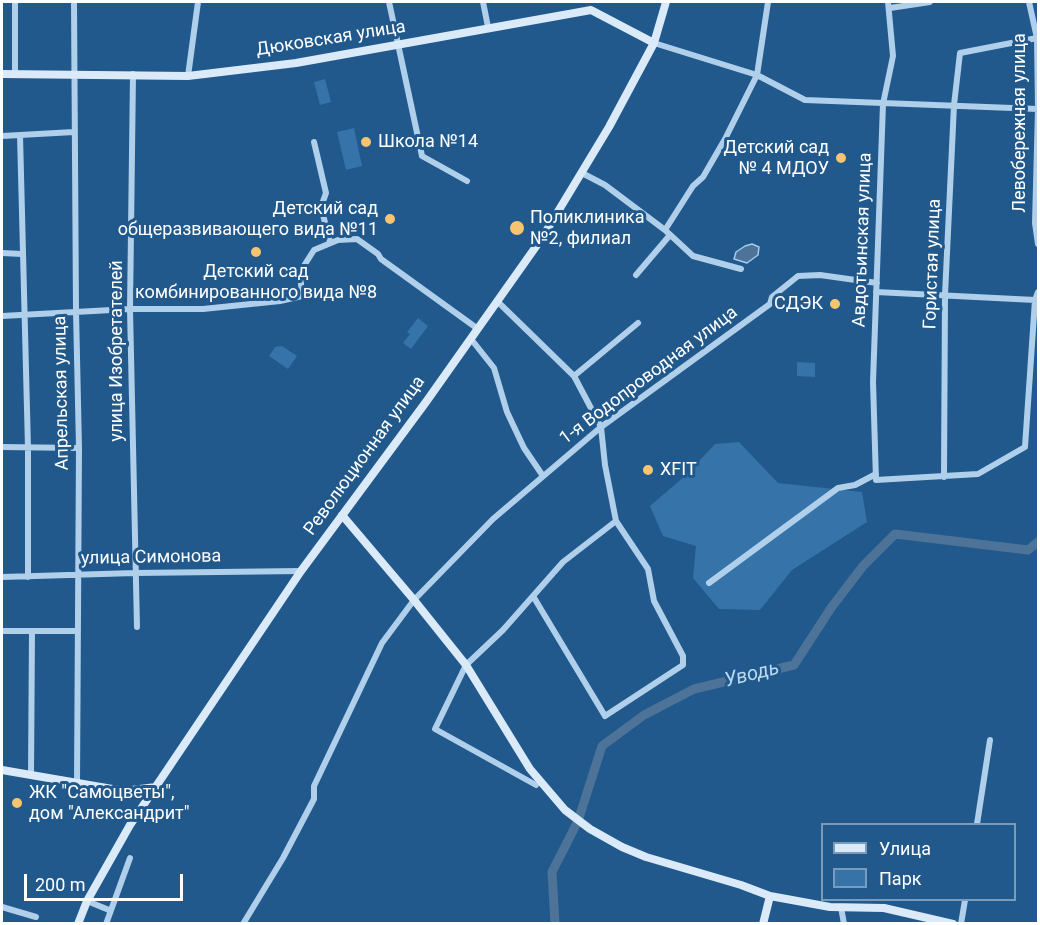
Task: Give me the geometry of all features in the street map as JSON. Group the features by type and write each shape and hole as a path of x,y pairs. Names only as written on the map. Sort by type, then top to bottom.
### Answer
{"main road":[{"name":"Революционная улица","path":"78,924 87,901 130,825 302,571 542,238 582,173 654,43 666,2"},
{"name":"Дюковская улица","path":"2,74 188,76 296,63 591,10 654,43"},
{"path":"342,515 466,665 515,748 551,796 565,810 604,837 646,857 770,896 830,907 884,908 953,924"},
{"path":"2,770 124,791 156,787"},
{"path":"764,924 770,896"}],"street":[{"path":"15,2 15,74"},
{"name":"Апрельская улица","path":"74,2 79,448 77,783"},
{"path":"188,76 198,2"},
{"path":"389,2 422,156 467,181"},
{"path":"483,2 488,27"},
{"path":"636,275 667,232 693,186 703,177 725,140 757,75 768,2"},
{"path":"889,5 930,2"},
{"name":"Левобережная улица","path":"1029,2 1037,38 1035,223 1038,244"},
{"name":"Авдотьинская улица","path":"876,477 873,382 883,104 892,56 889,5"},
{"name":"Гористая улица","path":"944,477 945,295 954,105 960,53 1037,38"},
{"path":"654,43 757,75 805,100 1038,109"},
{"name":"улица Изобретателей","path":"134,74 130,309 137,627"},
{"path":"4,137 75,132"},
{"path":"20,135 28,448 28,577"},
{"path":"314,142 326,193 321,207 330,242"},
{"path":"582,173 604,186 667,232 693,256 741,269"},
{"path":"2,315 130,309 215,309 280,301 302,296 300,272 315,250 330,242 357,239 478,329"},
{"path":"2,253 22,254"},
{"name":"1-я Водопроводная улица","path":"243,924 283,858 314,799 314,786 382,643 414,600 493,519 601,427 770,304 772,297 798,276 820,275 877,283"},
{"path":"876,292 1035,300"},
{"path":"709,583 838,488 855,485 876,477 944,477 978,474 1025,447 1035,300 1038,292"},
{"path":"497,302 574,376 601,427 605,465 616,521 648,569 654,601 683,656 683,665 605,716 533,596"},
{"path":"574,376 638,323"},
{"path":"471,339 494,368 507,412 524,448 543,476"},
{"path":"2,447 79,448"},
{"path":"536,785 435,729 466,665 503,630 563,562 616,521"},
{"name":"улица Симонова","path":"2,578 77,574 302,571"},
{"path":"2,631 78,631"},
{"path":"31,775 32,631"},
{"path":"977,823 990,740"},
{"path":"106,924 109,910 130,858"},
{"path":"87,901 109,910"},
{"path":"961,924 965,901"},
{"path":"2,907 36,917"},
{"path":"841,907 844,924"}],"green space":[{"path":"325,79 331,102 320,105 314,82"},
{"path":"354,128 362,166 346,170 337,132"},
{"path":"418,318 428,326 411,349 403,343 410,334 407,332"},
{"path":"282,346 297,356 288,369 269,356 275,347"},
{"path":"797,362 815,363 815,377 797,376"},
{"path":"739,442 778,483 862,492 867,522 792,570 760,610 719,609 693,578 696,546 663,536 650,506 686,475 715,444"}],"shaded area":[{"path":"752,244 759,247 758,255 747,263 734,259 736,252"}],"waterway":[{"name":"Уводь","path":"555,924 552,872 578,821 602,746 644,715 694,689 794,665 831,608 863,566 895,534 1028,550 1038,542"}],"place":[{"name":"Школа №14","path":"366,142"},
{"name":"Детский сад № 4 МДОУ","path":"841,158"},
{"name":"Детский сад общеразвивающего вида №11","path":"390,219"},
{"name":"Поликлиника №2, филиал","path":"517,228"},
{"name":"Детский сад комбинированного вида №8","path":"256,252"},
{"name":"СДЭК","path":"835,304"},
{"name":"XFIT","path":"648,470"},
{"name":"ЖК \"Самоцветы\", дом \"Александрит\"","path":"17,803"}]}
